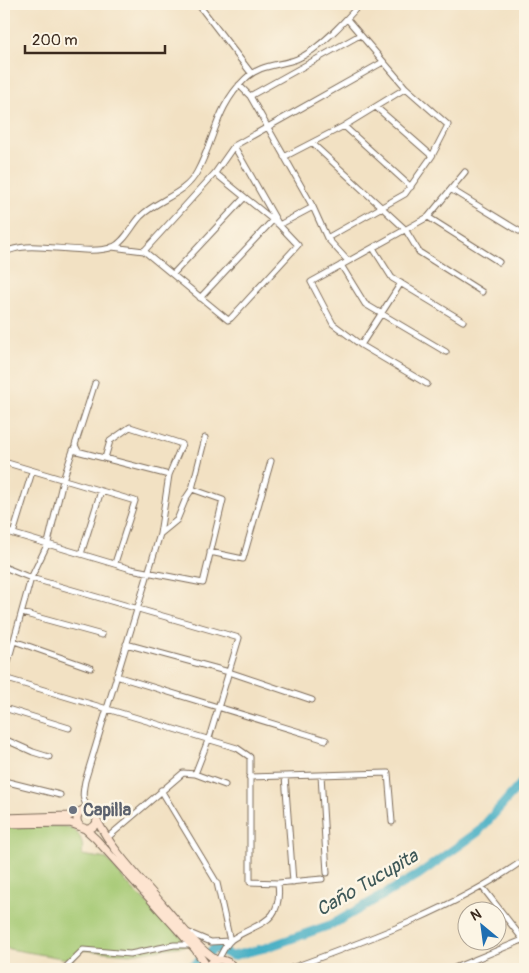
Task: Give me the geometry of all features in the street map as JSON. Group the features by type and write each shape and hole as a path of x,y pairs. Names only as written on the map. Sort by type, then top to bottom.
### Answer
{"street":[{"path":"198,4 251,73"},
{"path":"112,247 127,234 142,215 155,205 180,191 190,182 197,172 222,108 239,85 251,73 270,65 299,58 315,48 347,19 360,4"},
{"path":"327,238 406,194 432,156 448,125 406,88 347,19"},
{"path":"250,96 360,35"},
{"path":"144,251 215,173 234,146 383,62"},
{"path":"239,85 250,96 313,207 327,238 348,261"},
{"path":"284,157 344,126 406,88"},
{"path":"376,107 432,156"},
{"path":"344,126 412,187"},
{"path":"312,143 405,229 419,252 482,292"},
{"path":"4,252 26,247 112,247 144,251 228,320 298,245 279,225 234,146"},
{"path":"427,384 361,345 334,324 311,282 428,217 465,172"},
{"path":"215,173 279,225"},
{"path":"452,190 519,232"},
{"path":"173,274 244,198"},
{"path":"279,225 313,207"},
{"path":"428,217 499,262"},
{"path":"200,298 272,221"},
{"path":"373,248 387,273 463,321"},
{"path":"341,265 365,304 380,315 446,352"},
{"path":"361,345 401,283"},
{"path":"78,451 75,444 95,383"},
{"path":"105,458 110,441 130,427 182,444 169,475 160,534 106,708 83,791 84,803 95,812 97,820 107,838 186,932 210,956"},
{"path":"160,534 177,520 192,489 205,438"},
{"path":"169,475 73,450 63,480 48,543 31,578 4,677 237,748 250,757 250,882 278,883 322,879"},
{"path":"210,552 243,559 271,461"},
{"path":"4,462 32,472 135,501 115,563"},
{"path":"13,534 32,472"},
{"path":"4,531 147,572 203,583 223,500 192,489"},
{"path":"81,554 101,491"},
{"path":"4,568 31,578 239,638 209,738 195,774"},
{"path":"22,613 102,636"},
{"path":"14,641 91,668"},
{"path":"126,644 229,672 312,700"},
{"path":"116,676 326,740"},
{"path":"4,708 69,728"},
{"path":"4,739 49,757"},
{"path":"107,838 183,772 195,774 226,785"},
{"path":"249,777 388,773 392,822"},
{"path":"321,775 327,873"},
{"path":"285,776 293,882"},
{"path":"4,781 60,795"},
{"path":"160,790 216,883 230,941"},
{"path":"4,818 66,816 88,808"},
{"path":"78,812 76,819 82,828"},
{"path":"82,828 91,828 97,820"},
{"path":"4,824 70,823 82,828 96,838 190,945 210,956 229,962 235,969"},
{"path":"289,969 358,944 483,888 525,859"},
{"path":"186,932 211,942 230,941 252,930 272,916 278,902 278,883"},
{"path":"452,969 525,940 483,888"},
{"path":"205,969 210,956 225,947 230,941"},
{"path":"64,969 83,950 130,954 174,945 190,945"},
{"path":"205,969 210,956"}],"green space":[{"path":"49,826 71,828 81,840 83,847 82,855 107,859 132,889 190,945 130,954 83,950 73,960 4,948 4,827"}],"waterway":[{"name":"Caño Tucupita","path":"174,969 193,966 215,948 232,956 265,948 333,924 418,875 478,832 525,779"}],"place":[{"name":"Capilla","path":"73,810"}]}
